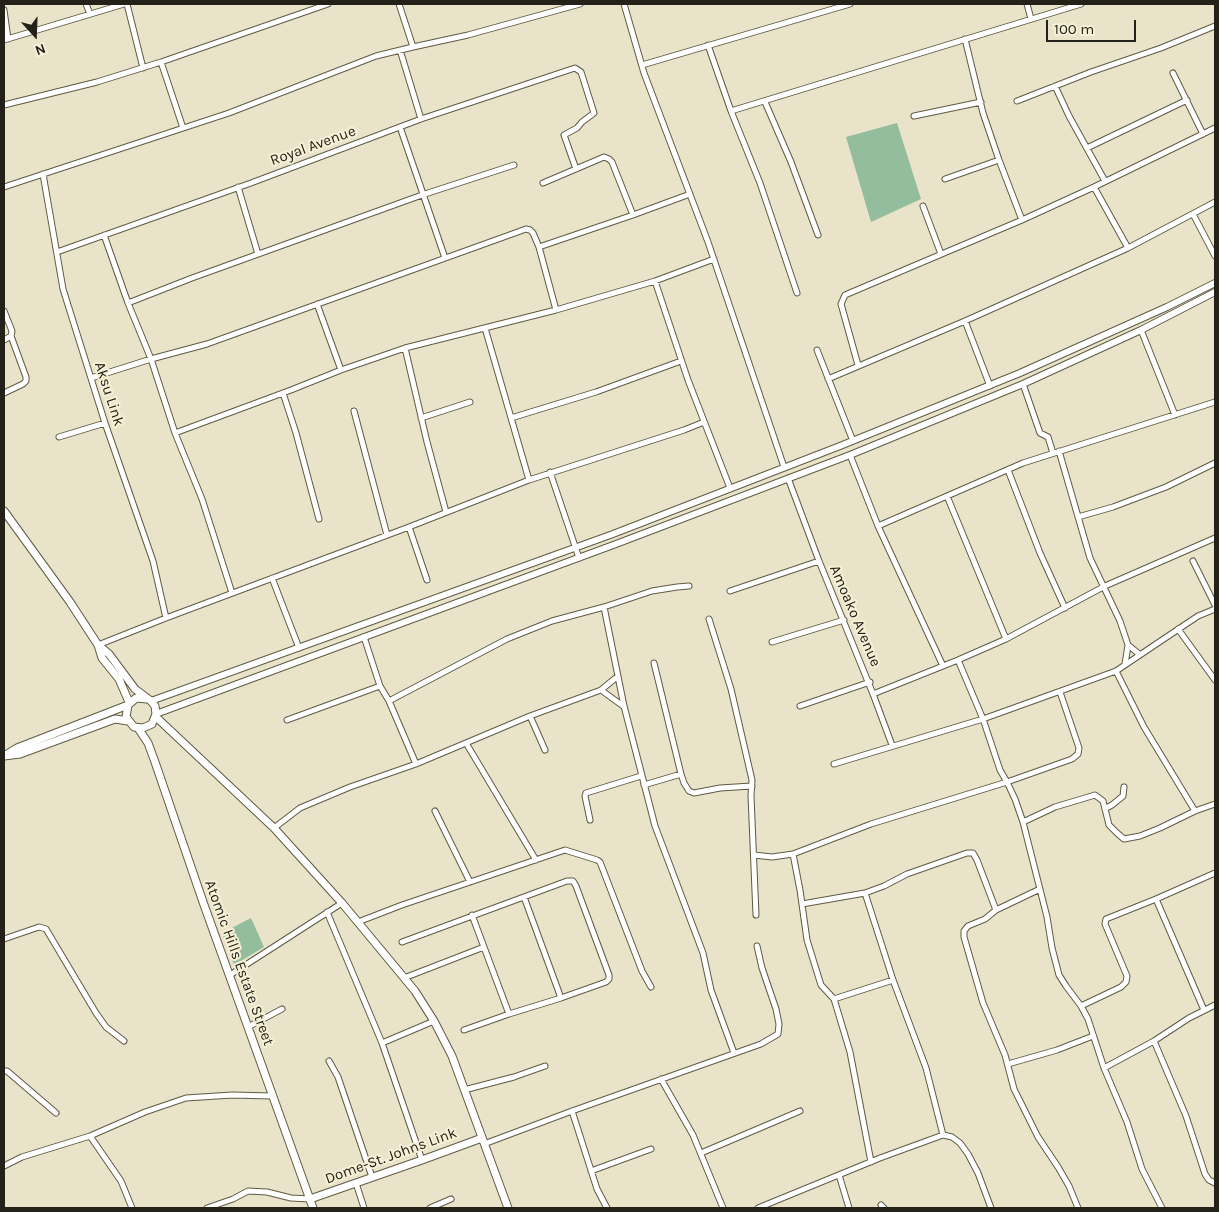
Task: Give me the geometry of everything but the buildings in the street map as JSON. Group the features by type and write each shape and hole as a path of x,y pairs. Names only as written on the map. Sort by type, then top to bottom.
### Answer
{"main road":[{"path":"4,511 70,602 98,646 102,658 119,679 128,704 126,713 128,721"},
{"path":"4,756 20,754 115,719 128,721 138,728 149,726 156,715 155,706 135,689 109,654 98,646"},
{"path":"4,756 17,748 128,704 136,698 149,700"},
{"path":"156,715 274,828 342,903 404,978 434,1021 452,1056 508,1208"},
{"name":"Atomic Hills Estate Street","path":"138,728 148,743 155,762 202,902 313,1208"},
{"name":"Dome-St. Johns Link","path":"310,1199 483,1141"}],"street":[{"path":"86,4 90,14"},
{"path":"4,10 6,40 125,4 143,68"},
{"path":"4,105 143,68 325,4"},
{"path":"400,4 413,47"},
{"path":"4,187 229,113 376,56 468,35 580,4"},
{"path":"624,4 642,65 714,259 784,467"},
{"path":"642,65 850,4"},
{"path":"1027,4 1031,19"},
{"path":"731,111 1081,4"},
{"path":"1017,101 1215,26"},
{"path":"966,39 981,102 999,160 1022,220"},
{"path":"708,45 731,111 760,183 797,293"},
{"path":"400,50 421,119"},
{"path":"161,62 182,128"},
{"name":"Royal Avenue","path":"57,252 238,188 421,119 575,68 581,72 594,113 577,128 564,135 576,169"},
{"path":"1173,73 1203,134"},
{"path":"1054,86 1105,181"},
{"path":"1087,148 1187,100"},
{"path":"765,102 791,162 818,235"},
{"path":"914,116 981,102"},
{"path":"400,127 445,258"},
{"path":"858,365 841,304 845,295 1022,220 1215,128"},
{"path":"543,183 604,157 612,162 633,215"},
{"path":"945,179 999,160"},
{"path":"128,303 422,195 514,165"},
{"name":"Aksu Link","path":"43,174 63,288 105,423 153,561 166,618"},
{"path":"1094,187 1128,248"},
{"path":"238,188 258,254"},
{"path":"539,247 690,194"},
{"path":"828,379 964,322 1128,248 1215,202"},
{"path":"923,206 941,254"},
{"path":"1192,214 1215,256"},
{"path":"91,378 151,358 207,344 526,229 533,233 539,247 556,310"},
{"path":"104,235 128,303 151,358 175,433 202,498 232,594"},
{"path":"175,433 340,370 405,348 556,310 654,281 714,259"},
{"path":"654,281 681,361 730,488"},
{"path":"149,700 576,548 854,441 990,386 1168,307 1213,284 1215,292 1141,330 1023,384 850,454 579,558 156,715"},
{"path":"316,304 340,370"},
{"path":"4,311 26,377 26,381 23,384 4,393"},
{"path":"964,322 990,386"},
{"path":"485,328 529,480"},
{"path":"1141,330 1175,416"},
{"path":"4,340 11,336"},
{"path":"405,348 446,512"},
{"path":"817,350 854,441"},
{"path":"511,418 596,392 681,361"},
{"path":"1023,384 1040,433 1048,437 1053,453"},
{"path":"283,393 296,433 319,519"},
{"path":"421,418 470,402"},
{"path":"878,526 1008,470 1053,453 1215,402"},
{"path":"354,411 387,535"},
{"path":"98,646 166,618 550,472 704,422"},
{"path":"59,438 105,423"},
{"path":"1059,451 1090,558 1105,586 1128,645 1125,664"},
{"path":"850,454 878,526 943,666"},
{"path":"1078,517 1113,507 1157,490 1215,463"},
{"path":"1008,470 1040,553 1065,608"},
{"path":"550,472 579,558"},
{"name":"Amoako Avenue","path":"788,478 819,561 870,682 892,745"},
{"path":"947,496 1006,639"},
{"path":"409,526 427,580"},
{"path":"874,694 1006,639 1105,586 1215,538"},
{"path":"730,591 819,561"},
{"path":"1192,561 1215,605"},
{"path":"272,578 299,648"},
{"path":"389,701 507,639 552,621 604,607 652,591 690,586"},
{"path":"604,607 624,706 654,826 703,953 711,990 734,1053"},
{"path":"834,764 982,719 1116,671 1198,616 1215,609"},
{"path":"709,619 731,688 752,780 756,915"},
{"path":"772,642 844,620"},
{"path":"1178,629 1215,680"},
{"path":"364,637 380,686 389,701 416,764"},
{"path":"1128,645 1139,654"},
{"path":"958,660 1000,770 1015,799 1023,822 1059,974 1082,1006 1104,1068 1127,1122 1142,1169 1162,1208"},
{"path":"654,663 681,774 689,790 694,792 752,786"},
{"path":"1116,671 1144,727 1195,811"},
{"path":"274,828 300,808 350,787 416,764 530,716 600,690 618,676"},
{"path":"800,706 870,682"},
{"path":"287,720 380,686"},
{"path":"600,690 624,706"},
{"path":"754,855 772,857 793,854 871,824 1007,782 1072,759 1078,754 1079,748 1060,692"},
{"path":"530,716 545,750"},
{"path":"466,743 536,860"},
{"path":"644,785 681,774"},
{"path":"590,820 584,796 586,793 641,776"},
{"path":"1106,808 1123,796 1124,787"},
{"path":"1023,822 1055,807 1095,795 1103,801 1109,825 1124,839 1140,836 1215,804"},
{"path":"435,811 470,882"},
{"path":"358,922 565,850 600,862 642,971 651,986"},
{"path":"802,904 866,893 907,874 967,853 973,853 996,910"},
{"path":"793,854 807,940 824,990 834,999 850,1052 871,1162"},
{"path":"1082,1006 1121,987 1126,982 1127,976 1105,924 1106,919 1215,873"},
{"path":"402,942 567,881 572,882 580,895 610,975 606,982 464,1030"},
{"path":"1040,889 996,910 985,919 968,926 964,931 964,938 983,1003 1008,1064 1014,1089 1038,1137 1069,1186 1078,1208"},
{"path":"866,893 893,980 926,1068 943,1135"},
{"path":"524,897 561,998"},
{"path":"1156,899 1204,1010"},
{"path":"230,975 342,903"},
{"path":"327,912 382,1043 422,1160"},
{"path":"472,915 509,1014"},
{"path":"4,939 39,927 46,929 96,1013 106,1027 124,1042"},
{"path":"483,1141 771,1039 780,1030 776,1009 762,968 757,946"},
{"path":"404,978 484,947"},
{"path":"834,999 893,980"},
{"path":"1104,1068 1154,1041 1189,1018 1215,1005"},
{"path":"248,1028 282,1009"},
{"path":"382,1043 434,1021"},
{"path":"1008,1064 1056,1050 1094,1036"},
{"path":"1154,1041 1186,1116 1205,1174 1209,1180 1215,1182"},
{"path":"329,1061 338,1077 372,1177"},
{"path":"464,1090 514,1077 545,1066"},
{"path":"4,1071 7,1071 56,1114"},
{"path":"661,1079 694,1135 723,1208"},
{"path":"4,1166 22,1158 90,1136 145,1112 186,1098 232,1095 272,1096"},
{"path":"572,1111 597,1189 607,1208"},
{"path":"701,1153 800,1111"},
{"path":"758,1208 766,1207 839,1175 943,1135 952,1137 960,1142 968,1154 978,1173 991,1208"},
{"path":"90,1136 121,1181 132,1208"},
{"path":"591,1171 651,1149"},
{"path":"839,1175 849,1208"},
{"path":"356,1183 364,1208"},
{"path":"207,1208 233,1199 248,1191 310,1199"},
{"path":"430,1208 451,1199"}],"green space":[{"path":"897,123 921,199 871,222 846,137"},
{"path":"251,918 264,947 234,965 222,933"}]}
